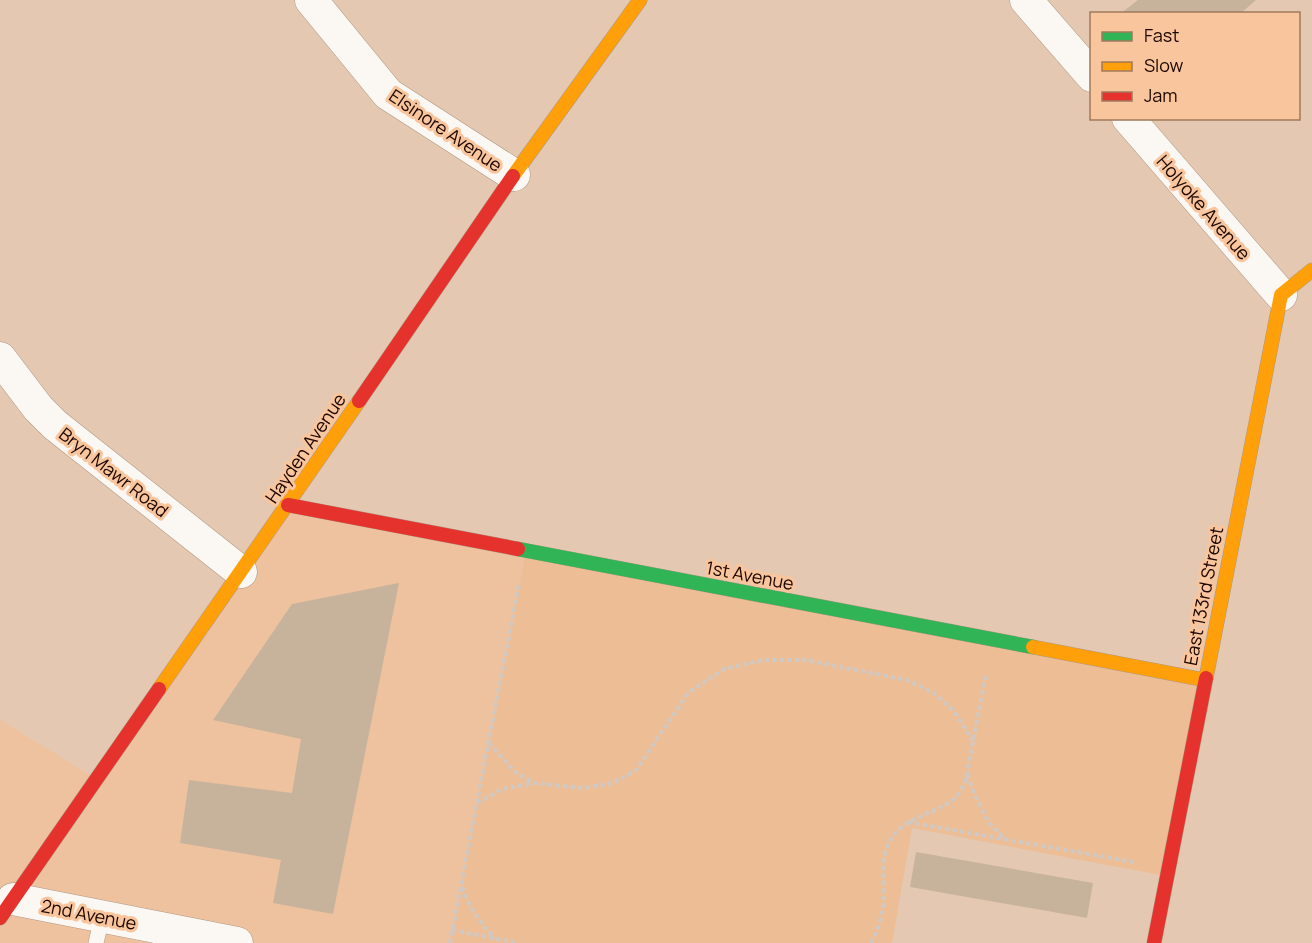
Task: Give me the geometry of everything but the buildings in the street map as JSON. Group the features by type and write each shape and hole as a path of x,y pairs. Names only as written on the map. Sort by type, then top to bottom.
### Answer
{"street":[{"name":"Elsinore Avenue","path":"311,0 388,94 513,175"},
{"name":"Hayden Avenue","path":"4,903 242,572 513,175 640,0"},
{"path":"1026,0 1090,74"},
{"name":"Holyoke Avenue","path":"1130,120 1281,295"},
{"path":"1281,295 1312,270"},
{"name":"East 133rd Street","path":"1154,943 1281,295"},
{"name":"Bryn Mawr Road","path":"0,358 38,408 55,425 242,572"},
{"name":"1st Avenue","path":"288,505 1205,680"},
{"name":"2nd Avenue","path":"4,903 99,930 220,941"}],"path":[{"path":"450,943 520,580"},
{"path":"477,802 503,789 534,783 584,788 614,783 636,770 689,692 724,669 763,660 805,660 907,680 934,693 954,711 974,741"},
{"path":"871,943 877,933 884,901 882,873 885,853 892,837 907,822 936,810 956,797 965,783 987,667"},
{"path":"489,743 515,772 534,783"},
{"path":"967,774 989,823 1007,840"},
{"path":"907,822 1136,863"},
{"path":"461,885 470,907 481,924 496,939"},
{"path":"452,930 518,943"}],"shaded area":[{"path":"288,505 526,551 450,943 0,943 0,720 97,779"},
{"path":"526,551 1205,680 1166,876 912,828 892,943 450,943"}],"traffic: fast":[{"path":"518,549 1033,647"}],"traffic: slow":[{"path":"513,176 640,0"},
{"path":"1206,678 1281,295 1312,270"},
{"path":"159,689 359,401"},
{"path":"1033,647 1205,680"}],"traffic: jam":[{"path":"359,401 513,176"},
{"path":"288,505 518,549"},
{"path":"1154,943 1206,678"},
{"path":"0,918 159,689"}]}
